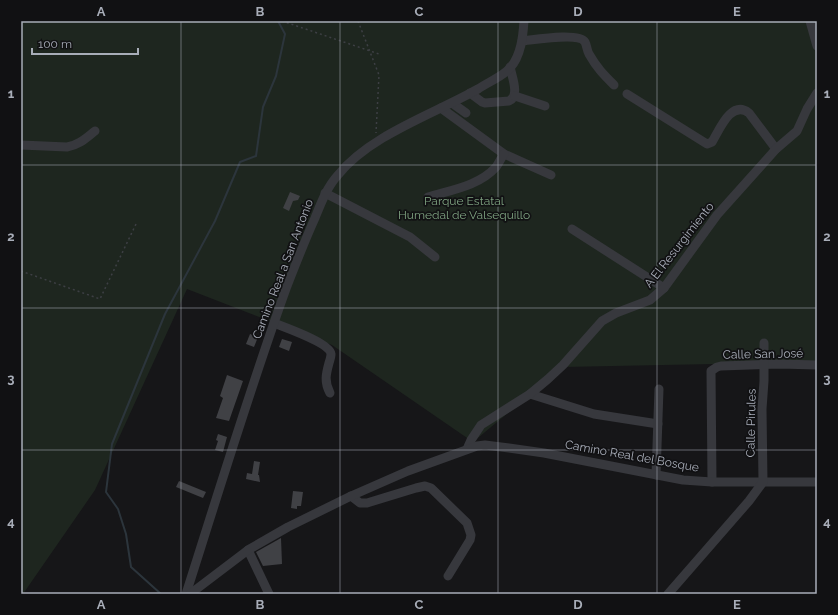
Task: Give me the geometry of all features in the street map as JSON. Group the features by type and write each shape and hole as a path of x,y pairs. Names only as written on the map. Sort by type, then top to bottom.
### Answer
{"street":[{"name":"Camino Real a San Antonio","path":"186,594 274,323 301,250 325,193 338,174 350,162 375,143 452,103 503,74 510,67 518,54 522,41 524,21"},
{"path":"810,21 817,46"},
{"path":"522,41 565,37 582,40 585,42 588,52 598,69 614,85"},
{"path":"510,67 515,96"},
{"path":"470,93 485,103 509,101 515,96"},
{"name":"A El Resurgimiento","path":"467,449 471,440 482,425 530,394 563,366 602,321 616,313 650,300 664,288 717,215 776,149 797,130 817,93"},
{"path":"627,94 707,144 712,142 730,113 736,110 744,109 749,113 776,149"},
{"path":"515,96 544,106"},
{"path":"452,103 466,114"},
{"path":"441,108 504,154 551,176"},
{"path":"21,145 73,146 95,131"},
{"path":"428,198 473,183 480,179 496,167 504,154"},
{"path":"325,193 410,237 435,257"},
{"path":"572,229 664,288"},
{"path":"274,323 321,344 330,350 331,354 325,379 326,387 330,393"},
{"name":"Calle Pirules","path":"763,482 762,409 764,343"},
{"name":"Calle San José","path":"712,482 711,371 721,366 780,364 817,365"},
{"path":"656,475 659,389"},
{"path":"530,394 594,414 658,424"},
{"name":"Camino Real del Bosque","path":"467,449 485,445 544,453 683,480 712,482 817,482"},
{"path":"190,594 248,550 288,527 351,496 408,471 467,449"},
{"path":"668,594 749,501 763,482"},
{"path":"351,496 360,503 367,503 416,488 425,486 431,488 467,523 471,535 470,540 448,576"},
{"path":"248,550 269,594"}],"path":[{"path":"282,21 379,54"},
{"path":"358,21 379,75 375,143"},
{"path":"21,270 100,299 136,224"}],"green space":[{"name":"Parque Estatal Humedal de Valsequillo","path":"21,21 817,21 817,362 563,367 473,442 332,345 187,289 95,490 23,594 21,594"}],"building":[{"path":"290,192 300,196 298,200 293,201 289,211 283,208"},
{"path":"250,334 258,337 254,347 246,344"},
{"path":"282,339 292,342 289,351 279,347"},
{"path":"227,375 243,381 229,421 216,418 223,398 220,396"},
{"path":"218,434 227,437 223,452 215,450 218,441 216,440"},
{"path":"254,461 260,462 258,475 260,482 246,479 247,473 252,474"},
{"path":"179,481 206,492 203,498 176,487"},
{"path":"293,491 303,492 301,506 297,506 297,509 291,508"},
{"path":"281,538 282,564 263,566 256,552"}],"waterway":[{"path":"161,594 131,567 126,534 118,509 106,492 112,444 165,314 215,221 240,162 256,156 263,107 276,76 285,34 278,21"}]}
